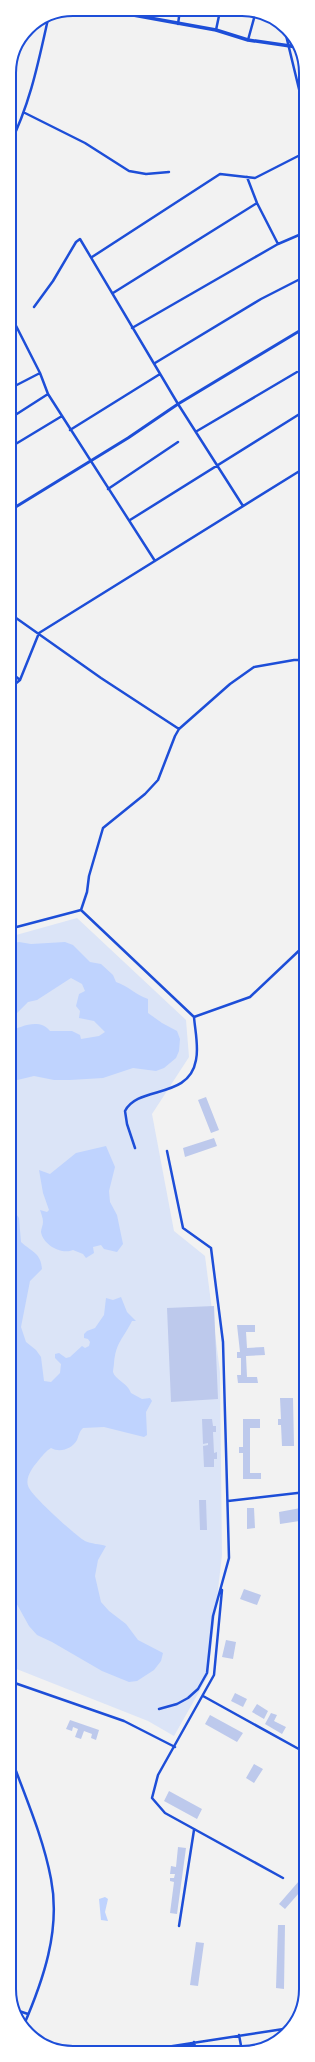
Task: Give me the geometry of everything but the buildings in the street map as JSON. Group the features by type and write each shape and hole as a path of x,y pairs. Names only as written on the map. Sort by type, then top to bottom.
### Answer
{"main road":[{"path":"140,16 216,30 248,40 292,46"}],"street":[{"path":"178,24 179,16"},
{"path":"216,30 219,16"},
{"path":"248,40 254,17"},
{"path":"16,132 25,113 35,80 47,22"},
{"path":"287,38 299,86"},
{"path":"25,113 85,143 129,171 146,174 169,172"},
{"path":"92,257 220,174 255,178 299,156"},
{"path":"247,177 257,203 278,244"},
{"path":"113,293 257,203"},
{"path":"132,328 278,244 299,235"},
{"path":"34,307 53,281 76,242 80,239 178,404 197,431 217,467 243,506"},
{"path":"154,363 261,299 299,280"},
{"path":"16,326 40,373 48,394 155,561"},
{"path":"16,507 128,438 178,404 299,331"},
{"path":"197,431 297,372"},
{"path":"16,385 40,373"},
{"path":"70,430 160,374"},
{"path":"16,415 48,394"},
{"path":"130,520 299,414"},
{"path":"16,444 62,416"},
{"path":"108,489 178,442"},
{"path":"16,683 20,680 39,634 299,471"},
{"path":"16,618 101,678 179,729"},
{"path":"81,910 103,828 145,794 158,780 179,729 230,684 254,667 299,660"},
{"path":"16,677 20,680"},
{"path":"16,927 81,910"},
{"path":"81,910 194,1017 196,1060 187,1078 172,1088 132,1102 125,1111 135,1148"},
{"path":"194,1017 250,996 299,950"},
{"path":"159,1709 178,1704 188,1698 198,1689 207,1674 213,1616 229,1558 223,1342 211,1248 183,1228 167,1151"},
{"path":"228,1502 299,1493"},
{"path":"223,1584 214,1675 158,1775 152,1798 165,1813 283,1878"},
{"path":"16,1683 124,1721 175,1747"},
{"path":"203,1696 299,1749"},
{"path":"16,1773 52,1880 54,1914 50,1948 26,2020"},
{"path":"179,1926 194,1830"},
{"path":"20,2011 28,2014"},
{"path":"170,2046 282,2029"},
{"path":"239,2035 241,2046"},
{"path":"194,2042 195,2046"}],"shaded area":[{"path":"77,918 186,1020 189,1057 152,1114 174,1231 205,1256 220,1372 222,1555 208,1676 174,1736 148,1721 16,1669 16,935"}],"water":[{"path":"65,942 73,945 90,962 101,964 113,975 116,982 148,999 148,1013 177,1031 180,1039 179,1051 176,1058 164,1068 156,1071 133,1068 103,1078 54,1080 34,1076 16,1080 16,1028 30,1024 36,1024 46,1027 50,1031 72,1031 80,1035 81,1039 99,1036 105,1032 94,1021 79,1018 80,1011 76,1006 79,994 85,991 82,984 71,978 37,1000 28,1002 16,1014 16,943 31,944"},
{"path":"106,1146 115,1167 109,1191 110,1202 117,1215 123,1244 117,1252 104,1249 101,1245 93,1247 94,1253 86,1258 83,1254 73,1250 64,1251 54,1248 45,1241 41,1232 43,1222 40,1210 47,1212 49,1210 43,1193 39,1170 50,1174 76,1153"},
{"path":"16,1214 19,1218 21,1242 38,1256 42,1269 30,1281 21,1327 26,1342 36,1350 41,1357 44,1381 51,1382 60,1373 61,1364 55,1358 55,1354 59,1353 66,1358 70,1357 82,1346 85,1348 89,1346 90,1342 88,1339 84,1338 84,1334 95,1328 104,1315 106,1298 113,1300 121,1297 127,1312 136,1321 132,1321 118,1345 113,1372 116,1377 127,1386 131,1393 142,1399 150,1398 152,1401 146,1412 147,1435 144,1437 104,1427 83,1428 75,1443 69,1448 58,1450 51,1448 46,1452 31,1470 27,1481 32,1493 73,1532 85,1541 106,1546 98,1560 95,1576 101,1602 109,1611 126,1624 138,1640 163,1653 161,1661 154,1670 137,1681 129,1682 102,1671 37,1635 29,1626 16,1603"},
{"path":"105,1897 108,1899 105,1912 108,1921 101,1920 99,1899"}]}
